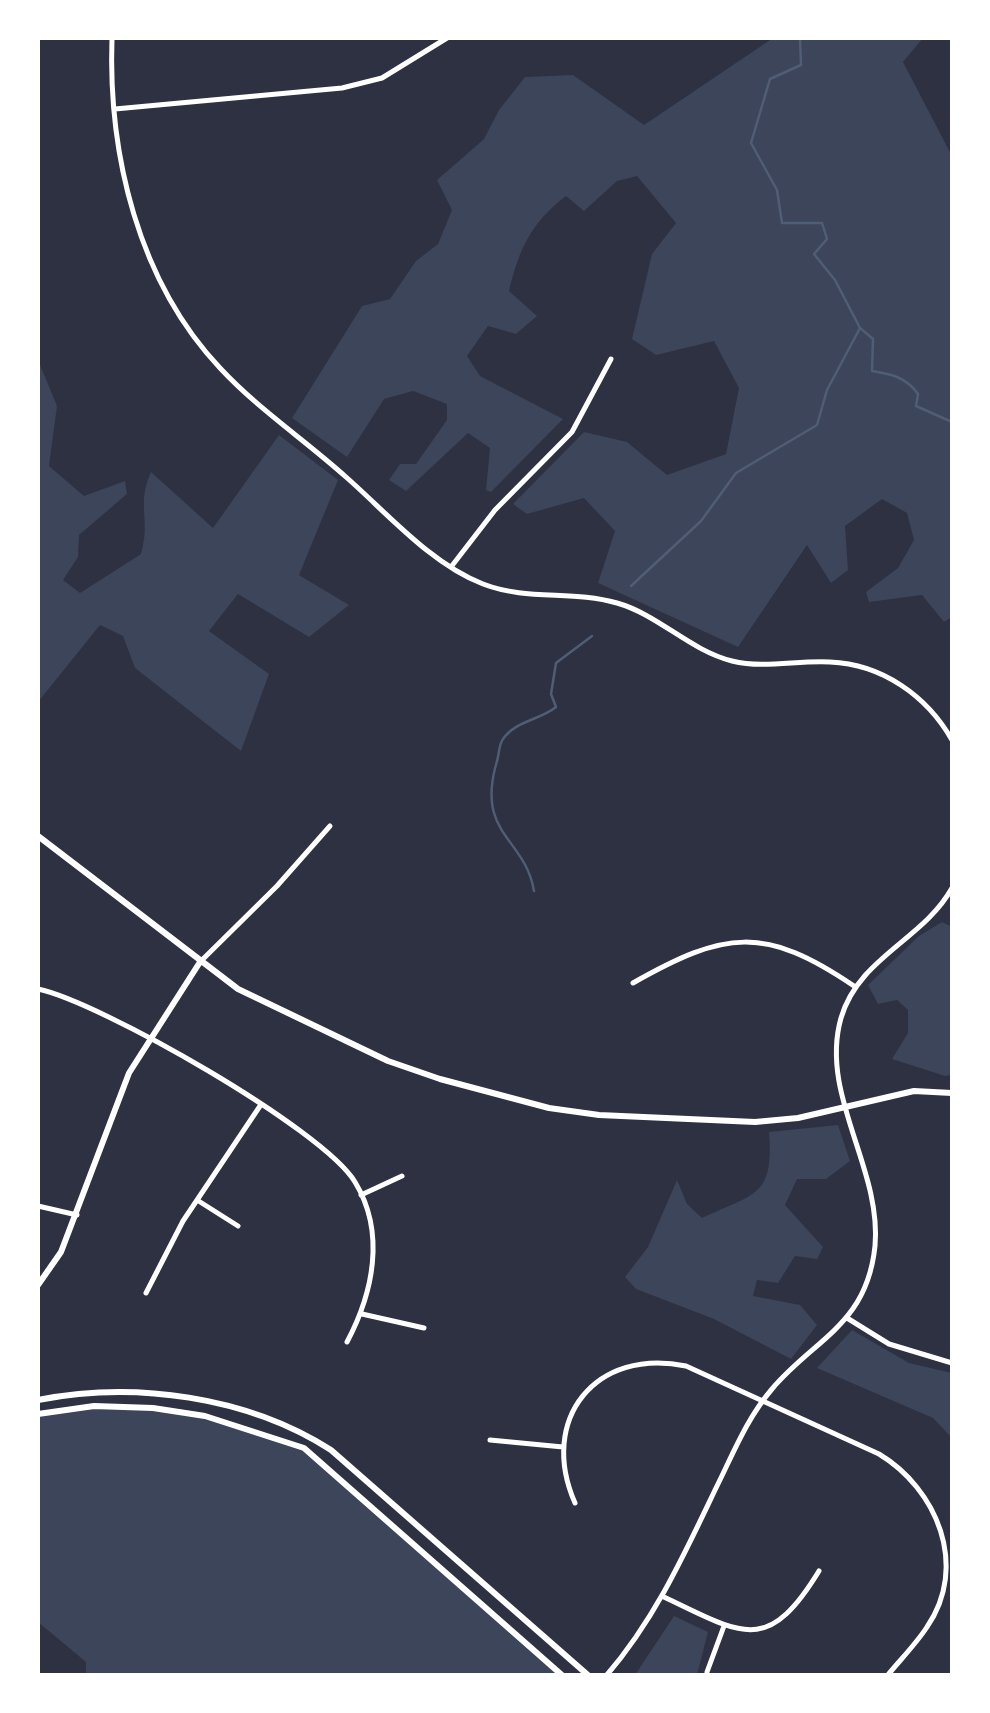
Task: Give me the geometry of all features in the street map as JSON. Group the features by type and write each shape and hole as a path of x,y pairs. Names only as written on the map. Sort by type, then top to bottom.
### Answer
{"street":[{"path":"112,38 114,108 122,171 137,227 162,285 193,336 248,396 451,567 510,594 619,604 650,616 698,648 732,661 772,666 830,662 864,668 917,695 952,740"},
{"path":"114,108 342,88 382,78 447,38"},
{"path":"451,567 495,510 572,432 611,360"},
{"path":"38,1285 61,1252 112,1107 150,1038 200,962 277,886 330,826"},
{"path":"38,836 200,962 266,1006 388,1061 548,1108 599,1116 755,1122 798,1118 914,1091 952,1093"},
{"path":"606,1676 640,1636 664,1597 750,1417 847,1318 868,1275 876,1228 871,1190 837,1074 836,1045 854,986 877,960 928,922 952,888"},
{"path":"633,983 694,951 746,942 799,952 854,986"},
{"path":"38,988 92,1006 150,1038 334,1155 368,1213 374,1262 362,1314 346,1342"},
{"path":"146,1292 197,1200 260,1106"},
{"path":"361,1196 402,1176"},
{"path":"197,1200 238,1226"},
{"path":"38,1206 77,1215"},
{"path":"362,1314 424,1328"},
{"path":"847,1318 889,1344 952,1363"},
{"path":"575,1503 565,1480 564,1447 572,1416 589,1388 632,1363 660,1361 686,1366 897,1465 926,1496 944,1535 944,1583 928,1626 887,1676"},
{"path":"38,1400 103,1390 169,1395 300,1430 331,1450 589,1676"},
{"path":"38,1414 94,1406 154,1408 205,1416 304,1448 563,1676"},
{"path":"490,1440 564,1447"},
{"path":"944,1535 952,1533"},
{"path":"664,1597 724,1626 751,1631 776,1624 798,1605 819,1572"},
{"path":"707,1672 724,1626"}],"shaded area":[{"path":"773,38 923,38 903,62 952,156 952,617 944,622 922,595 869,602 866,592 898,568 914,540 907,513 882,499 845,526 848,570 831,583 807,545 738,647 598,583 615,531 584,498 527,514 513,504 584,432 627,442 667,475 726,454 739,388 714,341 656,355 632,339 652,254 676,223 637,176 617,181 584,211 566,196 544,216 522,250 509,291 537,316 516,334 488,326 467,356 480,376 563,419 491,492 486,490 490,448 468,433 406,491 389,480 400,464 416,464 447,420 447,404 413,391 384,399 347,457 292,418 362,306 390,299 416,261 438,244 452,210 437,180 484,139 499,110 525,77 573,75 644,125"},
{"path":"38,360 57,406 49,466 84,496 125,481 127,494 79,535 78,557 63,580 80,593 141,554 145,494 151,472 213,528 279,435 338,480 299,575 349,605 309,637 238,594 209,631 269,674 241,751 135,668 123,636 100,625 38,702"},
{"path":"942,922 952,927 952,1075 945,1076 892,1059 908,1033 908,1010 897,1000 878,1004 868,985 919,936"},
{"path":"838,1125 850,1161 826,1179 797,1179 785,1205 823,1247 817,1259 795,1256 778,1283 757,1280 753,1296 800,1305 817,1325 791,1359 714,1319 636,1289 625,1277 648,1247 677,1180 687,1204 702,1218 757,1190 768,1169 769,1132"},
{"path":"852,1330 909,1363 952,1373 951,1437 933,1418 817,1368"},
{"path":"94,1406 153,1408 205,1416 304,1448 563,1675 86,1675 86,1662 38,1622 38,1414"},
{"path":"674,1616 708,1632 697,1675 635,1675"}],"waterway":[{"path":"800,38 801,65 770,79 751,143 777,190 782,223 822,223 827,239 814,254 835,280 860,328 873,339 872,371 903,380 918,394 916,406 952,422"},
{"path":"631,586 701,521 736,473 817,425 827,390 860,328"},
{"path":"534,891 529,873 504,834 492,805 500,747 514,728 556,707 551,694 556,663 592,636"}]}
